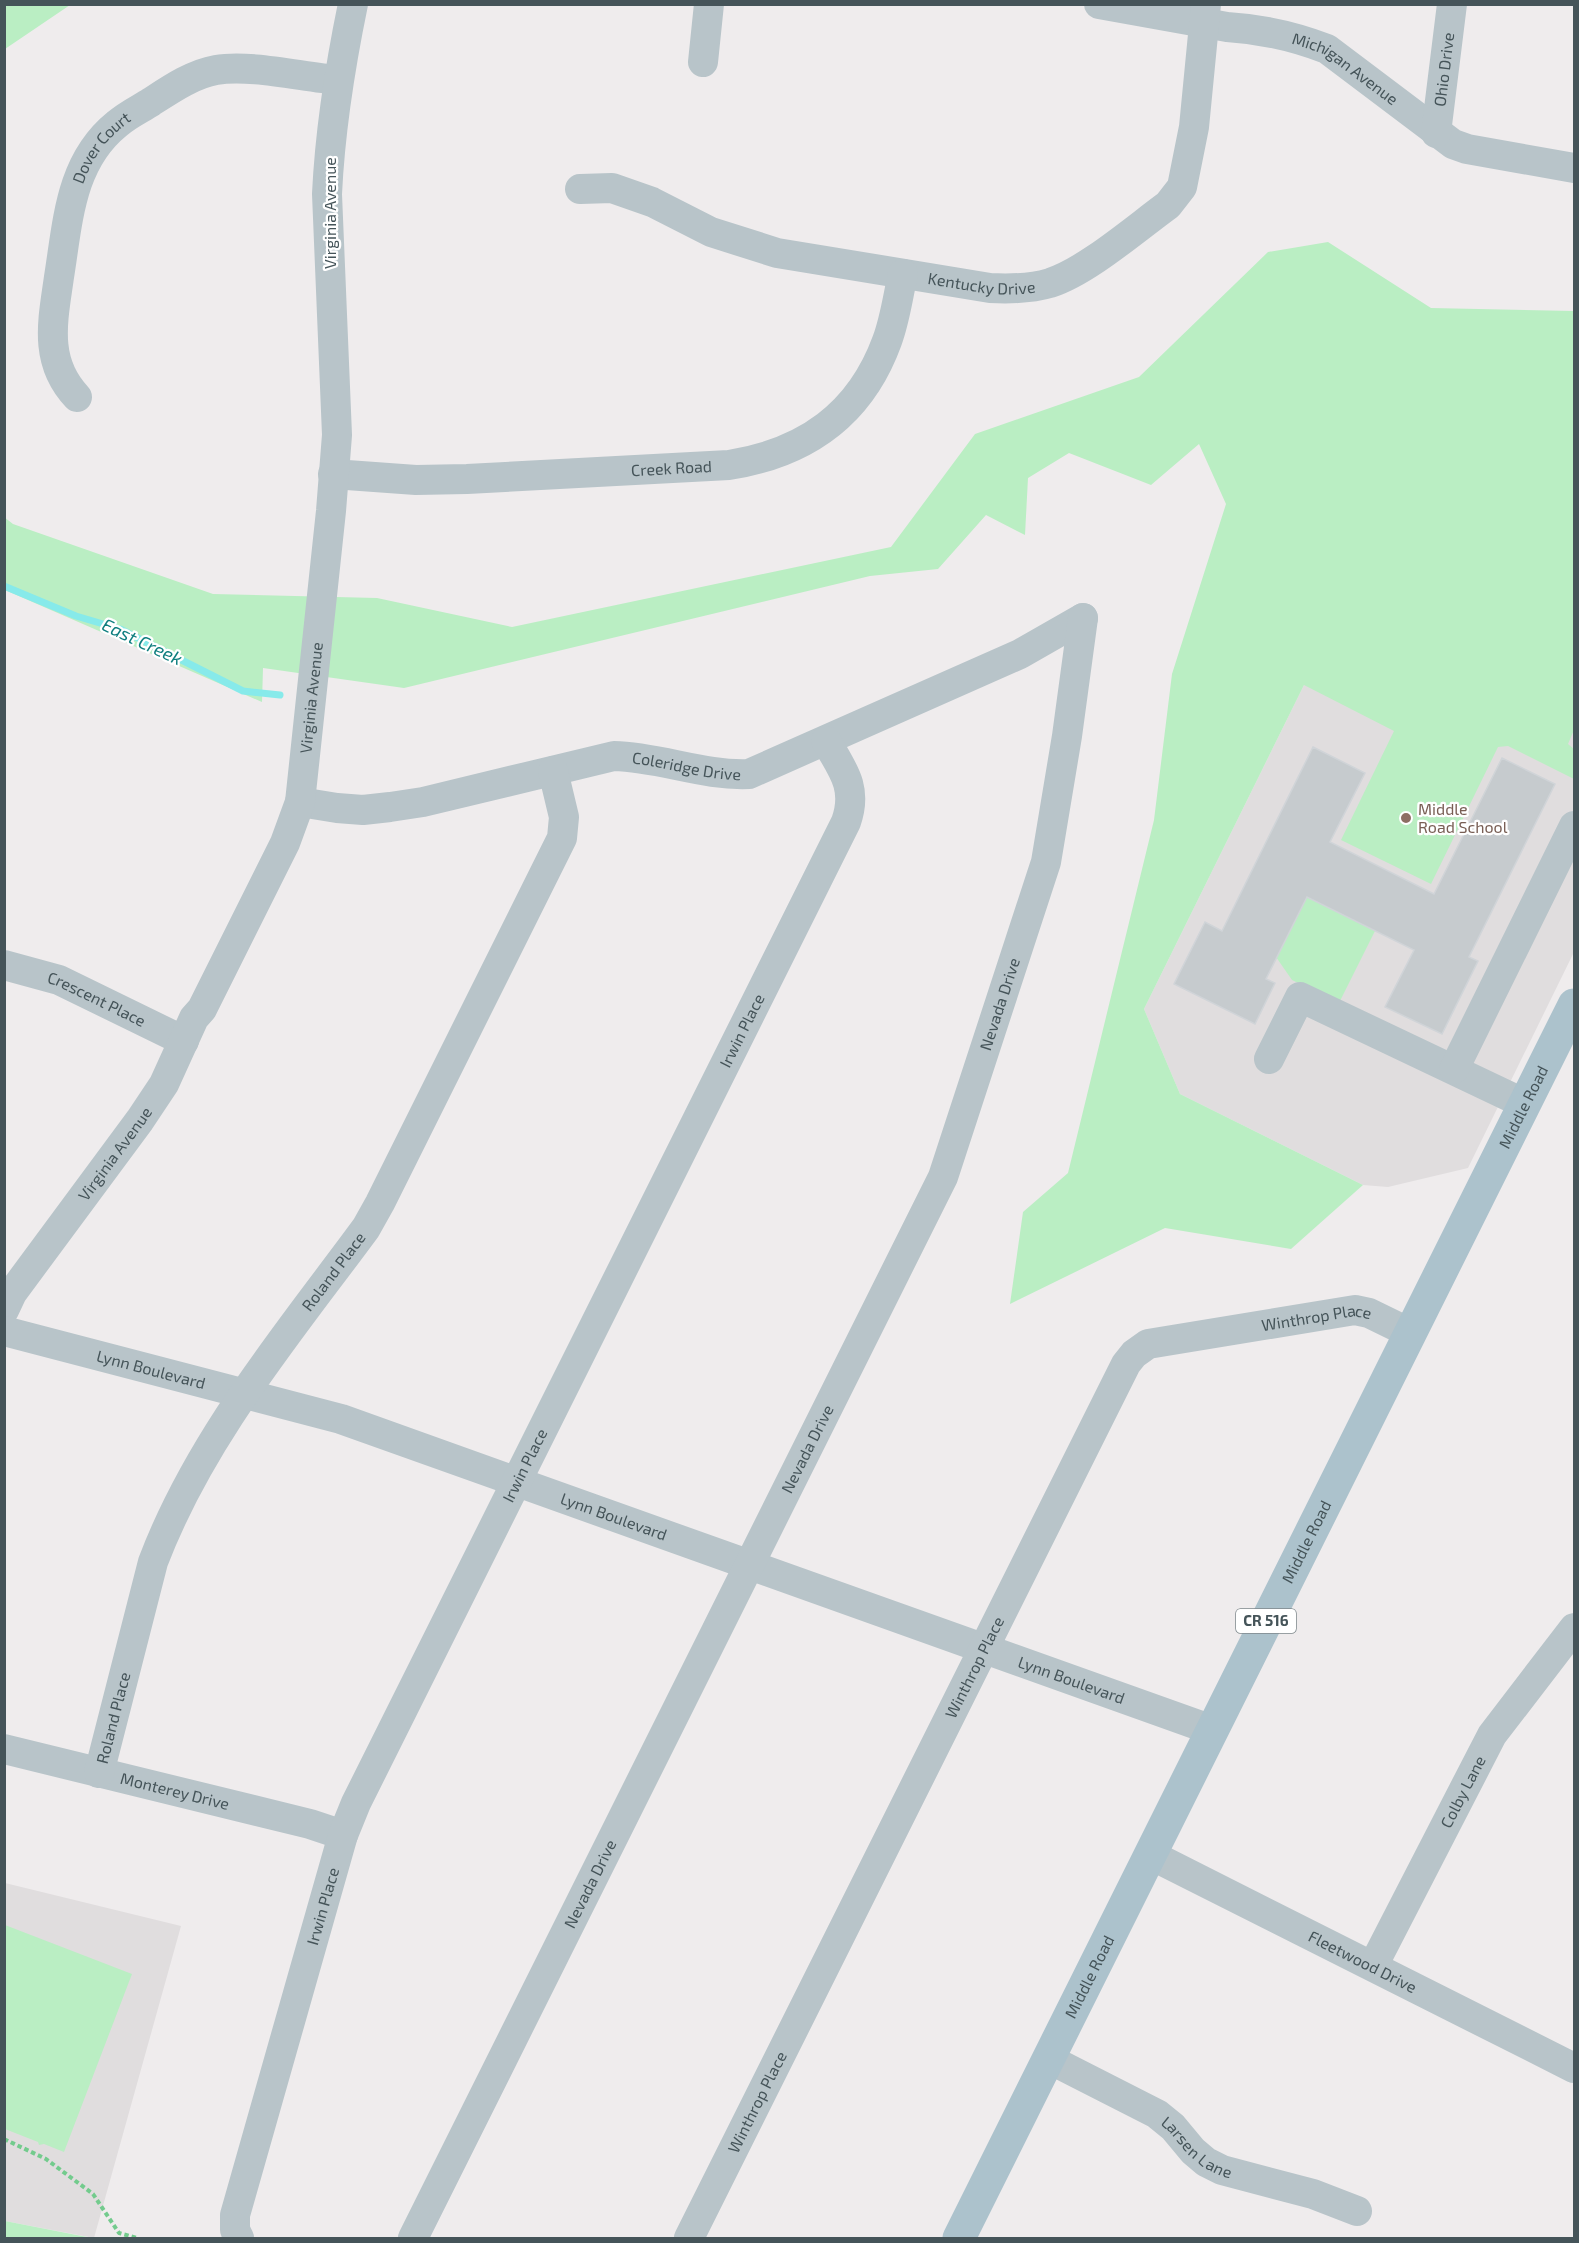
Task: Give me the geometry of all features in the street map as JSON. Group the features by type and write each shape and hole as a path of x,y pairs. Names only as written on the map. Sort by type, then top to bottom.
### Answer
{"main road":[{"name":"Middle Road","path":"959,2238 1575,1005"}],"street":[{"name":"Virginia Avenue","path":"4,1310 12,1293 158,1093 285,843 300,802 331,510 337,411 327,194 329,156 338,80 352,4"},
{"path":"703,62 709,4"},
{"name":"Michigan Avenue","path":"1099,4 1205,13 1306,41 1327,49 1453,144 1467,149 1575,168"},
{"name":"Ohio Drive","path":"1436,133 1452,4"},
{"name":"Kentucky Drive","path":"580,189 612,188 652,202 711,232 777,253 990,288 1024,288 1050,283 1078,271 1168,205 1182,187 1194,127 1205,13"},
{"name":"Dover Court","path":"77,397 69,388 56,362 52,323 74,188 84,164 98,141 117,123 173,88 199,75 217,70 254,69 338,80"},
{"name":"Creek Road","path":"333,474 416,480 467,479 729,465 778,454 802,443 828,426 848,408 865,387 880,360 888,338 903,274"},
{"name":"Coleridge Drive","path":"300,802 363,810 390,807 423,802 600,758 636,757 727,775 749,774 1020,654 1083,618"},
{"name":"Nevada Drive","path":"413,2238 943,1177 1046,862 1067,736 1083,618"},
{"name":"Irwin Place","path":"237,2227 342,1835 846,822 852,794 845,773 825,741"},
{"name":"Roland Place","path":"99,1773 153,1562 160,1543 216,1434 366,1228 375,1212 564,832 564,817 553,771"},
{"path":"1454,1069 1575,826"},
{"name":"Crescent Place","path":"4,965 59,980 184,1041"},
{"path":"1269,1059 1300,997 1525,1104"},
{"name":"Winthrop Place","path":"689,2238 1125,1364 1148,1344 1178,1337 1355,1311 1369,1313 1410,1333"},
{"name":"Lynn Boulevard","path":"4,1331 341,1419 1212,1730"},
{"name":"Colby Lane","path":"1373,1966 1492,1735 1575,1628"},
{"name":"Monterey Drive","path":"4,1749 310,1824 342,1835"},
{"name":"Fleetwood Drive","path":"1151,1855 1575,2068"},
{"name":"Larsen Lane","path":"1049,2059 1157,2114 1173,2127 1193,2151 1206,2162 1222,2170 1313,2194 1357,2211"}],"path":[{"path":"4,2139 46,2159 93,2194 119,2233 137,2238"}],"shaded area":[{"name":"Middle Road School","path":"1574,500 1574,952 1468,1168 1388,1187 1363,1185 1180,1094 1144,1009 1304,685"},
{"path":"5,1883 181,1926 94,2238 5,2221"}],"green space":[{"path":"5,4 70,4 70,5 5,49"},
{"path":"1328,242 1431,308 1574,311 1574,730 1568,744 1574,749 1574,779 1508,746 1498,747 1431,884 1341,840 1394,731 1304,685 1144,1009 1180,1094 1363,1185 1291,1249 1165,1228 1010,1304 1023,1212 1068,1173 1154,820 1172,674 1226,504 1199,444 1151,485 1069,453 1028,478 1025,535 986,515 938,569 870,576 404,688 263,668 262,702 5,590 4,517 13,524 213,594 377,598 512,627 891,547 975,434 1139,377 1268,252"},
{"path":"1307,897 1375,931 1339,1003 1292,980 1276,957"},
{"path":"5,1925 132,1974 64,2152 44,2144 39,2145 38,2142 5,2129"},
{"path":"5,2221 92,2238 5,2238"}],"building":[{"path":"1313,747 1365,773 1330,842 1434,894 1502,758 1555,784 1469,957 1478,961 1442,1034 1385,1007 1414,950 1307,897 1266,979 1275,983 1255,1024 1174,984 1205,922 1222,931"}],"waterway":[{"name":"East Creek","path":"4,586 76,616 120,629 243,691 280,695"}],"place":[{"name":"Middle Road School","path":"1406,818"}]}
